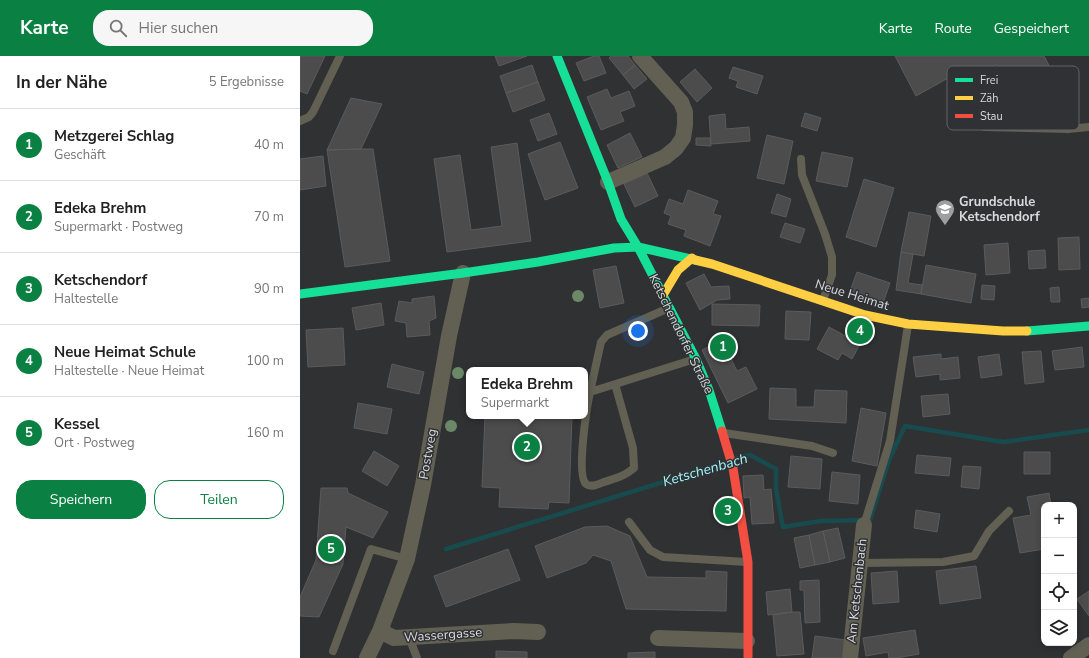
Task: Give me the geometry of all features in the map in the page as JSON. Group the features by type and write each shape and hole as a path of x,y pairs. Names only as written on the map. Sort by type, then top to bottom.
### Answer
{"street":[{"name":"Ketschendorfer Straße","path":"557,56 608,182 621,219 638,247 696,359 709,390 723,433 733,468 748,562 748,658"},
{"path":"608,182 665,157 676,148 683,138 685,124 681,102 640,56"},
{"path":"300,294 463,273 538,262 614,248 638,247"},
{"name":"Neue Heimat","path":"638,247 692,258 823,300 864,315 908,324 1003,331 1039,331 1089,326"},
{"path":"663,295 678,270 692,258"},
{"name":"Postweg","path":"380,631 407,559 423,485 448,336 463,273"},
{"name":"Am Ketschenbach","path":"850,658 866,519"},
{"path":"367,658 380,631"},
{"name":"Wassergasse","path":"380,631 394,638 514,631 538,632"},
{"path":"658,638 747,641"},
{"path":"1071,658 1089,645"}],"lane":[{"path":"300,121 309,117 313,112 340,56"},
{"path":"1079,128 1089,127"},
{"path":"801,159 802,175 825,234 832,258 832,275 823,300"},
{"path":"588,400 601,342 607,335 669,308"},
{"path":"866,519 890,441 908,324"},
{"path":"590,392 696,359"},
{"path":"585,419 582,465 585,483 589,485 597,485 627,474 634,468 633,448 615,384"},
{"path":"723,433 812,446 833,452"},
{"path":"860,563 943,562 974,556 989,531 1009,511"},
{"path":"629,522 650,550 662,557 748,562"},
{"path":"333,652 371,549 407,559"},
{"path":"409,637 417,658"}],"building":[{"path":"300,56 325,56 307,94 300,91"},
{"path":"495,56 527,56 499,66"},
{"path":"594,56 599,56 606,73 584,81 576,63"},
{"path":"611,56 628,56 635,65 623,75 609,58"},
{"path":"895,56 1044,56 1049,66 997,66 996,64 992,66 947,66 947,79 916,96"},
{"path":"532,65 538,82 506,93 500,76"},
{"path":"635,65 647,79 634,89 623,75"},
{"path":"733,67 763,76 757,94 736,87 738,81 729,78"},
{"path":"695,69 712,88 697,102 680,82"},
{"path":"538,82 545,100 513,112 506,93"},
{"path":"607,89 611,98 629,91 635,106 620,112 624,121 601,130 587,97"},
{"path":"351,98 382,104 361,149 327,150"},
{"path":"549,113 557,134 538,141 530,120"},
{"path":"805,113 821,118 817,131 801,126"},
{"path":"725,114 726,129 749,127 750,141 711,144 709,116"},
{"path":"630,133 642,157 618,168 607,145"},
{"path":"767,135 793,141 784,184 757,178"},
{"path":"696,138 710,138 711,146 696,145"},
{"path":"560,142 578,188 545,200 528,154"},
{"path":"517,143 531,241 447,252 434,159 460,155 471,230 502,226 491,147"},
{"path":"373,149 390,261 345,267 327,150"},
{"path":"822,152 853,158 847,187 816,181"},
{"path":"323,156 326,186 300,190 300,159"},
{"path":"647,173 658,196 635,207 624,184"},
{"path":"864,179 894,188 876,247 846,237"},
{"path":"688,190 718,201 713,214 721,216 710,246 684,236 686,230 668,224 671,216 664,213 669,199 683,204"},
{"path":"777,194 791,199 786,217 771,213"},
{"path":"909,212 931,216 924,256 901,252"},
{"path":"785,223 805,229 800,243 780,237"},
{"path":"1079,237 1080,269 1059,270 1058,238"},
{"path":"1008,243 1010,273 986,275 984,245"},
{"path":"1045,250 1046,268 1029,269 1028,251"},
{"path":"901,252 913,254 908,283 922,285 921,294 896,290"},
{"path":"926,265 976,274 971,303 921,294"},
{"path":"616,266 624,303 600,308 593,270"},
{"path":"857,272 890,283 882,306 849,294"},
{"path":"704,274 711,287 729,286 730,299 717,300 700,310 686,283"},
{"path":"982,285 995,286 994,300 981,299"},
{"path":"1059,287 1060,302 1051,302 1050,288"},
{"path":"434,296 436,318 429,321 430,335 407,337 406,323 395,321 399,301 412,303 412,299"},
{"path":"1089,298 1089,307 1082,308 1081,299"},
{"path":"381,303 384,325 356,330 352,308"},
{"path":"712,304 760,305 759,326 712,325"},
{"path":"786,311 811,312 809,340 785,339"},
{"path":"829,327 860,344 852,359 842,353 838,360 817,349"},
{"path":"343,328 345,365 308,367 306,330"},
{"path":"722,340 737,371 746,367 757,389 728,403 702,350"},
{"path":"1082,347 1084,367 1055,370 1052,351"},
{"path":"1041,351 1044,382 1025,384 1022,352"},
{"path":"941,354 941,359 958,357 960,378 940,380 940,374 916,377 913,357"},
{"path":"999,354 1002,375 981,378 978,357"},
{"path":"392,364 424,372 419,394 387,387"},
{"path":"770,388 796,389 796,407 814,407 815,390 847,391 846,423 769,419"},
{"path":"948,394 950,414 923,417 921,396"},
{"path":"358,403 392,409 387,434 354,428"},
{"path":"861,408 886,413 877,466 852,461"},
{"path":"485,419 572,419 569,503 549,502 548,509 499,507 500,488 482,487"},
{"path":"374,451 399,466 387,486 362,471"},
{"path":"1024,452 1050,452 1050,474 1024,474"},
{"path":"917,455 951,458 949,476 915,473"},
{"path":"791,456 822,459 820,489 788,487"},
{"path":"963,466 981,467 979,489 961,487"},
{"path":"832,472 860,475 858,504 829,501"},
{"path":"763,475 764,490 771,489 774,523 752,524 750,497 744,498 743,476"},
{"path":"321,488 347,488 348,493 388,512 373,538 346,527 343,564 319,617 300,616 300,597 316,560"},
{"path":"1049,493 1050,502 1041,502 1041,550 1020,553 1013,518 1031,515 1027,497"},
{"path":"916,510 940,514 937,532 914,528"},
{"path":"607,526 630,536 647,577 706,578 706,571 727,572 726,611 626,609 611,561 593,555 586,563 547,578 535,546 585,527"},
{"path":"838,528 845,558 830,562 823,531"},
{"path":"823,531 830,562 815,565 809,535"},
{"path":"809,535 815,565 800,568 794,538"},
{"path":"508,549 520,580 446,607 434,576"},
{"path":"976,566 981,598 940,604 936,571"},
{"path":"897,571 899,602 873,604 871,573"},
{"path":"819,580 820,622 805,623 804,590 800,590 800,581"},
{"path":"790,589 792,612 768,615 766,592"},
{"path":"1089,591 1089,616 1077,599"},
{"path":"800,612 804,654 777,656 773,615"},
{"path":"915,630 919,654 889,658 888,652 866,656 863,638"},
{"path":"815,636 846,640 844,658 812,658"},
{"path":"496,651 527,652 527,658 496,658"},
{"path":"655,652 655,658 628,658 628,653"}],"waterway":[{"name":"Ketschenbach","path":"735,459 750,455 776,469 776,489 783,527 821,521 870,520 889,460 905,426 1003,442 1089,430"},
{"name":"Ketschenbach","path":"446,549 725,463"}],"traffic: fast":[{"path":"557,56 608,182 621,219 638,247 696,359 709,390 722,431"},
{"path":"300,294 463,273 538,262 614,248 638,247 695,260"},
{"path":"1027,331 1089,326"}],"traffic: slow":[{"path":"663,295 678,270 692,258"},
{"path":"695,260 712,264 865,315 908,324 1003,331 1027,331"}],"traffic: jam":[{"path":"722,431 733,468 748,562 748,658"}],"place":[{"name":"Grundschule Ketschendorf","path":"945,226"},
{"name":"Neue Heimat Schule","path":"860,331"},
{"name":"Metzgerei Schlag","path":"723,347"},
{"name":"Edeka Brehm","path":"527,447"},
{"name":"Ketschendorf","path":"728,511"},
{"name":"Kessel","path":"331,549"}]}
